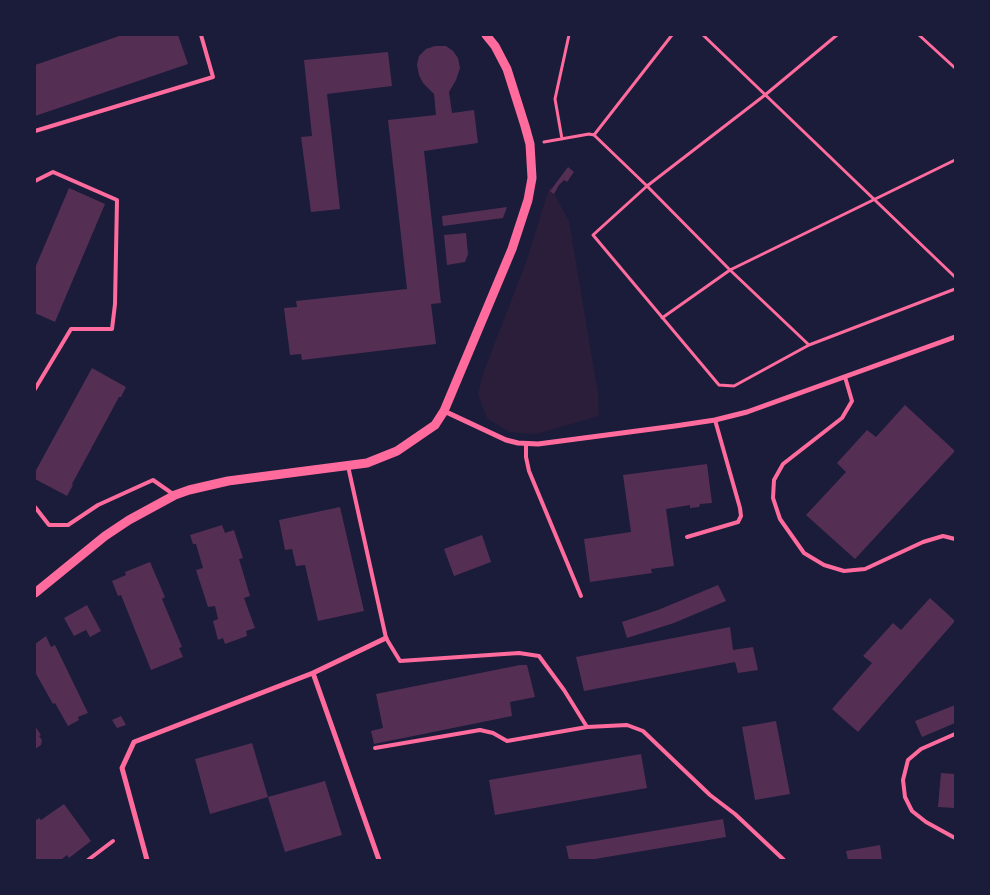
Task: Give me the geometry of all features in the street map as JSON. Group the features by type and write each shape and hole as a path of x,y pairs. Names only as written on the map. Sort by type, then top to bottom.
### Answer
{"street":[{"path":"35,593 113,530 152,506 175,495 228,481 367,463 397,451 435,424 444,411 500,278 523,216 532,178 530,144 506,69 495,46 486,35"},
{"path":"444,411 506,440 538,444 715,420 747,412 955,337"},
{"path":"147,860 122,768 134,742 313,673 386,638"},
{"path":"313,673 379,860"}],"lane":[{"path":"35,132 213,76 202,35"},
{"path":"35,181 53,172 117,200 115,304 112,329 71,329 35,390"},
{"path":"845,377 852,401 842,418 783,464 774,480 773,498 780,519 804,553 824,565 844,571 865,569 924,542 943,536 955,539"},
{"path":"687,537 738,522 741,516 715,420"},
{"path":"526,443 529,471 581,596"},
{"path":"348,466 386,638 400,662 519,653 539,656 564,690 586,727"},
{"path":"35,507 49,525 68,524 98,505 153,480 175,495"},
{"path":"375,748 480,730 493,733 507,741 586,727 627,725 643,731 670,759 710,795 735,814 784,860"},
{"path":"955,734 920,749 908,760 903,780 905,797 912,811 926,822 955,838"},
{"path":"88,860 113,841"}],"path":[{"path":"562,138 555,99 570,35"},
{"path":"594,135 672,35"},
{"path":"703,35 955,277"},
{"path":"838,35 765,95 647,186 593,235 719,385 734,386 809,345 955,289"},
{"path":"919,35 955,68"},
{"path":"530,144 588,134 594,135 730,270 809,345"},
{"path":"662,318 730,270 955,160"}],"shaded area":[{"path":"550,186 569,221 598,393 599,416 536,434 509,432 487,418 478,395 482,376 525,265"}],"building":[{"path":"122,35 178,35 188,64 35,116 35,65"},
{"path":"435,46 446,46 458,58 460,68 449,92 452,113 474,110 478,143 424,151 441,303 431,304 436,344 302,360 301,354 290,355 284,308 297,307 296,301 407,289 388,120 436,115 434,94 423,83 417,65 419,56 426,49"},
{"path":"388,52 392,86 327,94 340,209 311,212 301,137 312,136 304,60"},
{"path":"568,167 574,172 567,182 564,180 559,185 554,194 550,191"},
{"path":"69,188 105,204 55,322 35,313 35,268"},
{"path":"507,207 503,218 443,226 442,216"},
{"path":"466,233 468,254 465,262 447,265 444,235"},
{"path":"92,368 126,387 67,496 35,479 35,472"},
{"path":"905,405 955,451 855,559 806,515 846,472 837,463 867,430 876,437"},
{"path":"707,464 712,503 700,504 699,507 690,508 690,505 666,509 674,566 651,569 652,573 590,582 584,539 631,532 623,475"},
{"path":"340,507 364,611 318,621 305,565 296,566 292,549 285,550 279,520"},
{"path":"222,525 225,533 234,530 243,558 239,559 250,596 244,598 255,628 246,631 247,636 225,644 223,638 218,640 213,621 218,619 215,606 208,607 196,570 203,568 196,544 193,544 190,535"},
{"path":"482,535 491,562 454,576 444,549"},
{"path":"150,562 165,597 162,599 182,647 179,648 183,657 151,670 121,595 118,596 112,581 126,575 125,572"},
{"path":"718,585 726,601 674,623 627,638 622,622 658,610"},
{"path":"930,598 955,621 858,732 832,709 872,663 863,656 893,623 901,630"},
{"path":"87,605 101,631 90,637 86,630 74,636 64,618"},
{"path":"730,627 733,650 753,647 758,670 738,673 735,662 584,691 576,657"},
{"path":"46,636 51,647 55,645 88,713 78,717 79,720 68,726 35,672 35,644"},
{"path":"527,665 535,697 510,702 512,716 374,744 371,731 383,728 376,694"},
{"path":"955,705 955,723 922,737 915,721"},
{"path":"121,716 126,725 117,728 112,720"},
{"path":"776,721 790,794 755,800 742,727"},
{"path":"35,726 42,740 41,745 35,749"},
{"path":"252,743 268,797 210,814 195,759"},
{"path":"641,754 647,788 495,815 489,780"},
{"path":"941,773 955,774 955,808 938,807"},
{"path":"325,781 342,835 285,852 268,797"},
{"path":"64,804 91,841 69,858 67,855 61,860 35,860 35,821 39,818 41,820"},
{"path":"723,819 726,837 589,860 569,860 566,846"},
{"path":"880,845 882,860 848,860 846,851"}]}
